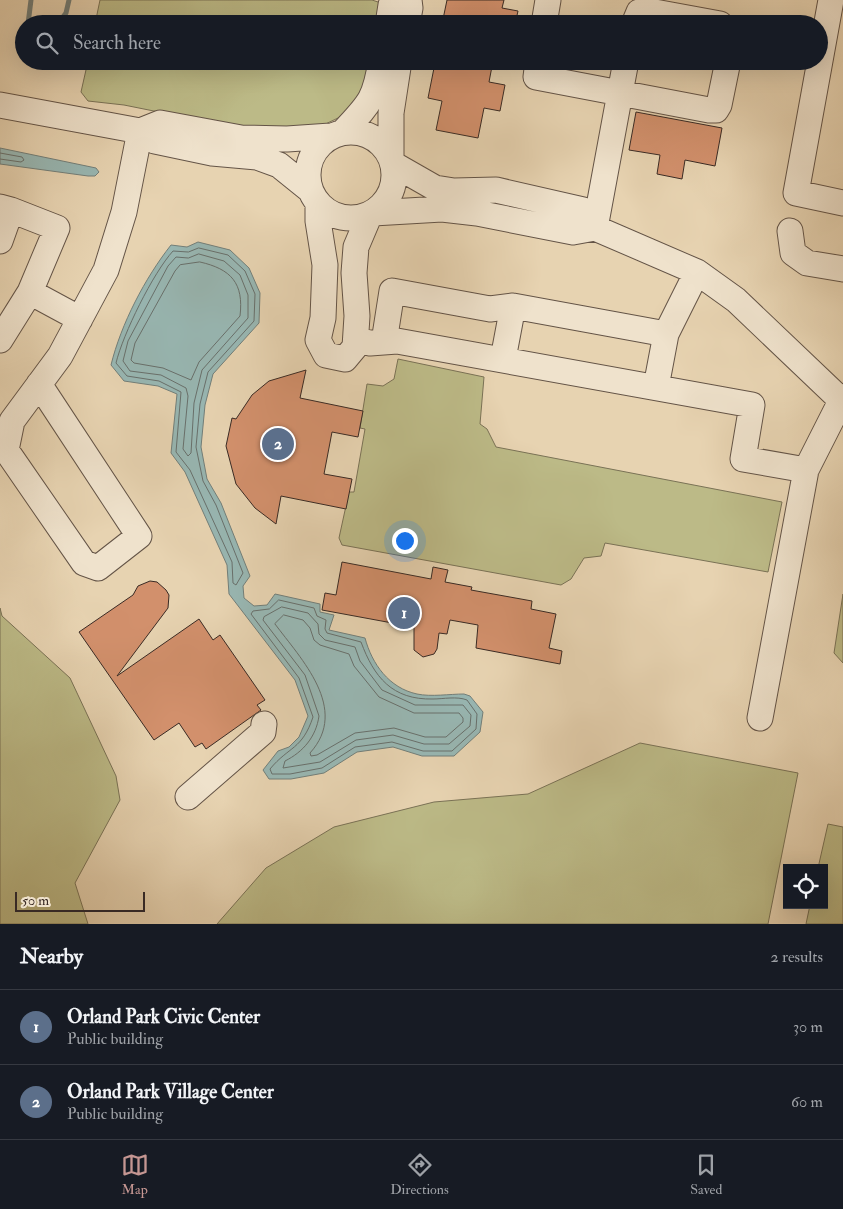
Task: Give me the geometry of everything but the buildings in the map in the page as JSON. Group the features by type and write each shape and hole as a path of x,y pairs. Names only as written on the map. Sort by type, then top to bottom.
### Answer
{"street":[{"path":"390,15 392,4 396,0"},
{"path":"409,0 409,15"},
{"path":"546,15 548,0"},
{"path":"828,16 831,0"},
{"path":"637,15 638,12 650,11 672,15"},
{"path":"371,213 356,247 354,272 357,316 355,347 345,358 326,355 318,340 323,318 325,265 314,197 307,177 309,163 321,143 337,134 368,104 377,88 380,70"},
{"path":"0,105 140,131 155,141 212,153 257,157 279,165 329,213 344,218 358,218 371,213 383,204 390,193 394,180 391,113 398,70"},
{"path":"537,70 536,78 709,110 716,110 719,105 726,70"},
{"path":"595,228 624,70"},
{"path":"818,70 796,192 843,203"},
{"path":"140,131 160,123 241,138 287,139 337,134 367,134 385,148 392,161 435,188 454,191 496,190 583,210 595,228 696,272 736,300 842,399 806,470 760,718"},
{"path":"39,384 139,536 98,568 84,563 6,450 12,421 39,384 60,356 106,270 124,212 140,131"},
{"path":"0,241 6,208 57,228 30,292 0,340"},
{"path":"371,213 442,209 477,213 573,232 595,228"},
{"path":"790,231 793,253 807,263 843,269"},
{"path":"656,387 666,334 696,272"},
{"path":"384,342 392,291 490,308 513,306 666,334"},
{"path":"30,292 80,319"},
{"path":"503,359 513,306"},
{"path":"356,340 397,341 752,405 742,458 806,470"},
{"path":"188,797 263,732 264,724"}],"shaded area":[{"path":"100,0 372,0 381,3 379,15 97,15"},
{"path":"86,70 367,70 364,87 352,108 338,118 315,129 248,130 124,105 88,101 81,92"},
{"path":"398,359 484,377 480,424 487,429 496,447 782,502 768,572 605,543 601,556 584,558 571,579 561,585 342,545 339,538 349,492 354,492 365,429 360,428 367,384 383,386 394,379"},
{"path":"843,594 843,663 834,653"},
{"path":"0,608 2,616 70,678 116,776 120,800 75,883 88,924 0,924"},
{"path":"640,743 798,773 768,924 217,924 266,868 334,827 434,802 528,794"},
{"path":"828,824 843,827 843,924 806,924 809,909 828,909 828,864 819,864"}],"water":[{"path":"0,148 96,168 99,172 95,176 88,176 0,164"},
{"path":"198,242 230,250 249,268 260,293 259,323 213,374 205,405 201,447 207,479 221,503 250,576 243,586 244,598 254,606 267,605 275,594 320,604 320,612 334,615 329,630 365,638 377,666 383,674 398,686 407,691 422,695 464,694 470,696 483,712 480,732 454,756 422,756 393,747 357,752 324,773 291,779 269,779 263,770 278,751 289,747 299,737 308,716 295,680 229,594 227,565 185,472 171,453 177,394 158,386 124,381 111,365 115,349 135,302 161,258 171,245 187,247"}],"waterway":[{"path":"29,15 31,0"},
{"path":"64,15 69,0"}],"place":[{"name":"Orland Park Village Center","path":"278,444"},
{"name":"Orland Park Civic Center","path":"404,613"}]}
